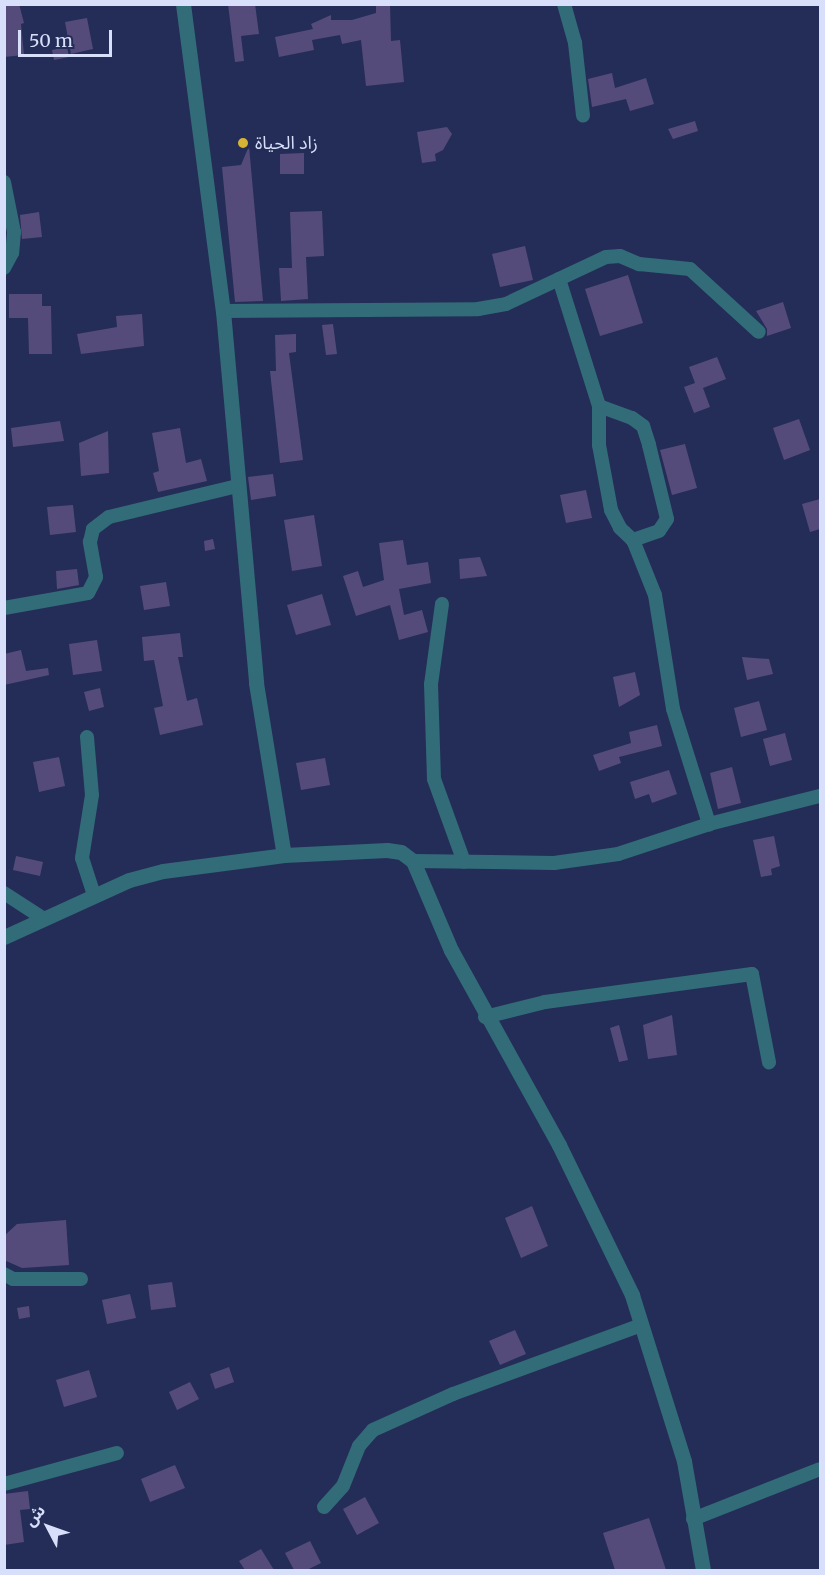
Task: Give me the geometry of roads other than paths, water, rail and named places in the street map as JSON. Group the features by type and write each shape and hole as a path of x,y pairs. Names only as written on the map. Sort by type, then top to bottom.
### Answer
{"street":[{"path":"183,4 223,311 255,683 284,855"},
{"path":"564,4 575,43 583,116"},
{"path":"4,182 14,232 12,253 4,268"},
{"path":"223,311 478,309 506,304 606,257 620,256 639,264 680,266 690,269 759,332"},
{"path":"560,279 599,406 605,486 620,528 633,540 656,595 673,709 709,824"},
{"path":"599,406 632,418 643,426 649,445 667,519 659,531 633,540"},
{"path":"4,608 88,593 96,577 90,543 93,529 109,517 237,486"},
{"path":"442,604 431,684 434,779 464,862"},
{"path":"87,737 92,795 82,858 94,894"},
{"path":"413,861 554,862 618,854 709,824 820,796"},
{"path":"4,937 94,894 163,871 284,855 387,850 401,852 413,861 485,1017 597,1219 642,1325 684,1461 703,1570"},
{"path":"4,893 44,919"},
{"path":"485,1017 545,1002 752,974 769,1062"},
{"path":"4,1275 13,1279 81,1279"},
{"path":"324,1507 342,1486 359,1446 373,1430 453,1394 642,1325"},
{"path":"4,1484 117,1453"},
{"path":"693,1519 820,1470"}],"place":[{"name":"زاد الحياة","path":"243,143"}]}
